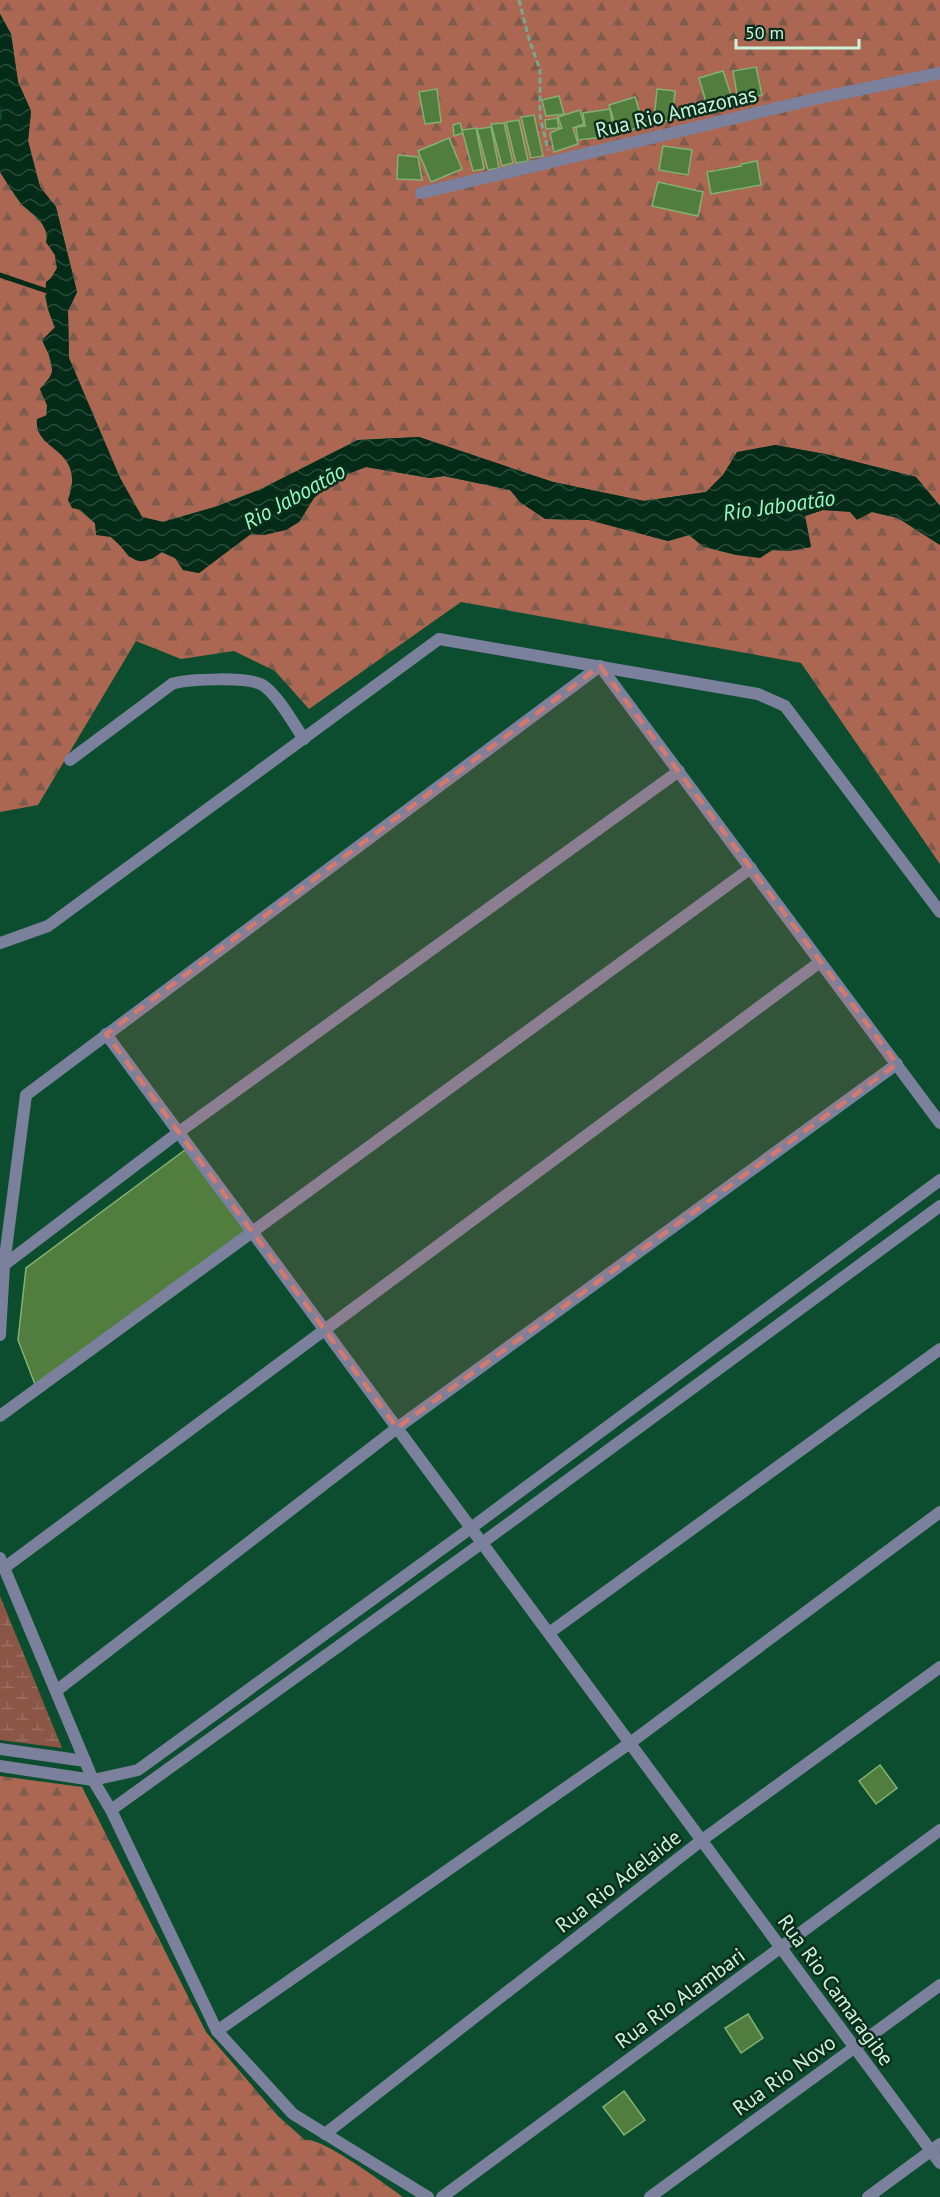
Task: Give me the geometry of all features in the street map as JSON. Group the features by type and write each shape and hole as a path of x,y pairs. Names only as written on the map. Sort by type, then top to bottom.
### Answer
{"street":[{"name":"Rua Rio Amazonas","path":"422,193 551,160 819,98 940,73"},
{"path":"0,943 48,926 439,639 758,694 785,706 940,912"},
{"path":"600,666 940,1123"},
{"path":"0,1335 4,1265 26,1095 600,666"},
{"path":"70,760 171,684 183,680 248,681 262,684 304,739"},
{"path":"4,1265 178,1132 679,771"},
{"path":"0,1416 751,868"},
{"path":"428,2197 293,2114 217,2031 111,1810 93,1780 2,1563 325,1330 820,962"},
{"name":"Rua Rio Camaragibe","path":"106,1034 855,2047 935,2147 940,2163"},
{"path":"56,1692 397,1428 897,1065"},
{"path":"0,1766 93,1780 138,1770 471,1528 940,1180"},
{"path":"111,1810 482,1543 940,1206"},
{"path":"549,1633 940,1349"},
{"path":"217,2031 630,1743 940,1512"},
{"name":"Rua Rio Adelaide","path":"325,2134 702,1840 940,1667"},
{"path":"0,1749 85,1761"},
{"name":"Rua Rio Alambari","path":"442,2197 940,1830"},
{"name":"Rua Rio Novo","path":"650,2197 940,1985"},
{"path":"868,2197 935,2147"}],"path":[{"path":"519,0 540,70 540,116 551,160"}],"highlighted area":[{"path":"600,666 897,1064 397,1428 106,1034"}],"green space":[{"path":"0,0 940,0 940,506 916,477 825,454 775,445 737,453 723,475 706,492 644,501 553,482 419,437 358,440 261,489 218,506 163,522 142,517 120,478 69,358 68,311 77,292 56,207 40,187 28,141 31,111 18,82 11,34 0,14"},
{"path":"0,172 13,193 43,225 47,235 46,242 55,255 57,268 45,296 55,327 49,356 53,374 40,389 47,405 44,440 65,459 72,473 68,500 120,545 129,557 152,559 161,552 175,558 183,570 199,573 251,533 264,535 299,522 314,498 334,479 366,467 430,478 444,476 511,490 520,502 546,519 589,520 668,541 689,535 704,547 788,551 811,547 805,516 823,510 872,512 898,518 940,545 940,864 801,663 461,602 309,709 275,671 234,651 181,659 136,641 38,805 0,812"},
{"path":"0,1596 62,1748 0,1740"},
{"path":"0,1776 82,1787 206,2032 278,2116 305,2140 313,2141 339,2154 403,2197 0,2197"}],"water":[{"name":"Rio Jaboatão","path":"0,14 11,34 18,82 31,111 28,141 40,187 56,207 77,292 68,311 69,358 120,478 142,517 163,522 218,506 261,489 358,440 419,437 553,482 644,501 706,492 723,475 737,452 775,445 825,454 916,477 940,506 940,545 898,518 872,512 857,520 850,512 823,510 805,516 811,547 788,551 774,549 760,558 736,555 704,547 689,535 668,541 589,520 545,519 520,502 510,490 444,476 430,478 366,467 334,479 314,498 299,522 286,530 264,535 251,534 199,573 183,570 175,558 162,552 145,561 134,559 111,537 96,535 95,523 81,510 72,508 68,500 72,482 71,469 38,430 37,419 47,415 47,405 40,389 52,371 51,360 42,340 55,327 50,316 46,282 57,268 55,255 46,242 48,235 39,218 22,205 0,172 0,120 2,118"}],"building":[{"path":"756,67 762,95 738,100 733,71"},
{"path":"723,71 733,101 708,109 699,78"},
{"path":"437,89 441,122 425,124 419,92"},
{"path":"657,89 675,91 672,121 654,120"},
{"path":"559,96 564,114 546,116 542,100"},
{"path":"635,97 644,126 618,134 609,105"},
{"path":"610,109 613,128 609,129 610,136 578,140 576,127 585,126 583,113"},
{"path":"580,110 584,124 573,128 578,144 554,152 550,133 562,128 558,117"},
{"path":"534,115 543,156 531,158 521,117"},
{"path":"557,118 559,128 546,129 545,120"},
{"path":"519,120 528,161 516,163 506,122"},
{"path":"460,123 463,133 454,136 453,125"},
{"path":"504,123 513,163 502,166 491,124"},
{"path":"491,127 499,168 488,170 477,129"},
{"path":"476,128 484,169 473,171 462,130"},
{"path":"449,138 462,169 431,182 418,151"},
{"path":"663,146 692,150 688,175 659,170"},
{"path":"398,155 418,157 422,180 397,179"},
{"path":"757,161 761,185 711,194 707,172"},
{"path":"658,182 703,192 698,216 652,206"},
{"path":"189,1147 249,1229 36,1387 18,1340 26,1268"},
{"path":"880,1765 897,1788 876,1804 859,1781"},
{"path":"748,2014 763,2038 741,2053 725,2028"},
{"path":"624,2091 645,2120 624,2135 603,2107"}],"waterway":[{"path":"0,275 50,292"}]}
